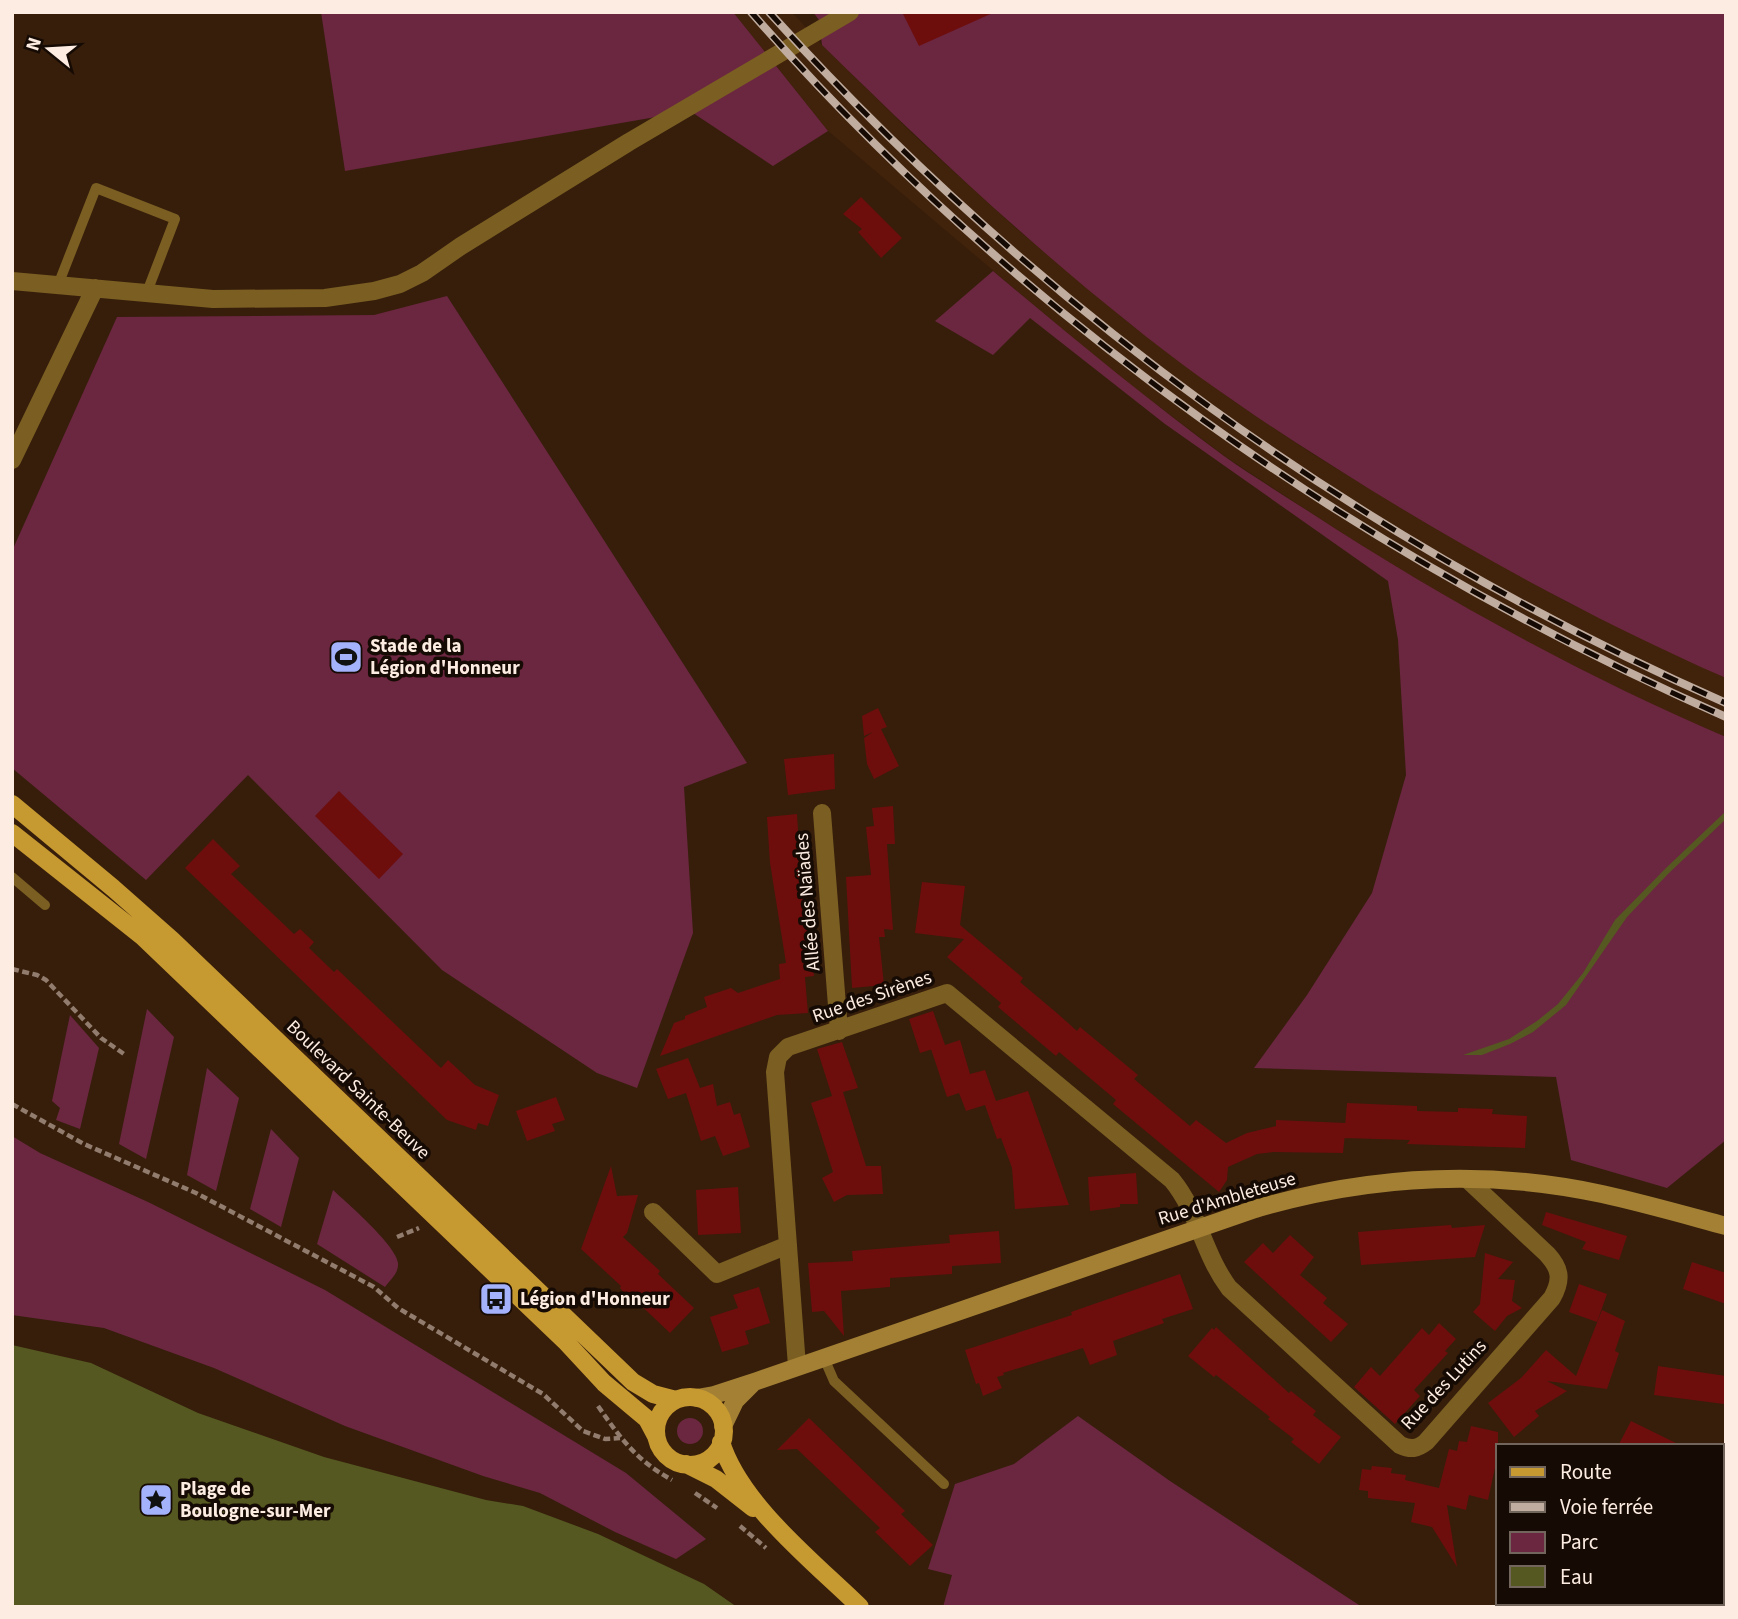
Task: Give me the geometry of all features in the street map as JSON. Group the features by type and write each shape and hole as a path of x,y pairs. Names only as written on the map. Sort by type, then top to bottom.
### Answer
{"main road":[{"name":"Boulevard Sainte-Beuve","path":"12,804 180,947 634,1382 653,1394 676,1400"},
{"name":"Boulevard Sainte-Beuve","path":"12,833 127,923 208,997 556,1331 604,1383 641,1414 656,1436"},
{"path":"775,1524 735,1474 716,1410 697,1398 676,1400 666,1407 659,1416 656,1436 668,1457 716,1479 775,1524 860,1607"},
{"path":"686,1465 706,1461 715,1453 722,1434"}],"street":[{"path":"12,281 213,299 308,299 359,294 400,284 430,268 629,142 850,12"},
{"path":"12,460 95,288"},
{"name":"Allée des Naïades","path":"822,813 839,1031"},
{"name":"Rue des Sirènes","path":"797,1366 776,1064 778,1057 788,1047 947,993 1172,1180 1187,1201 1198,1228"},
{"name":"Rue d'Ambleteuse","path":"697,1398 757,1381 1198,1228 1287,1200 1334,1190 1400,1180 1467,1179 1573,1189 1726,1226"},
{"name":"Rue des Lutins","path":"1198,1228 1214,1267 1237,1297 1400,1445 1414,1448 1426,1442 1552,1298 1559,1282 1558,1268 1548,1254 1467,1179"},
{"path":"653,1212 717,1274 788,1245"},
{"name":"Rue d'Ambleteuse","path":"722,1434 735,1401 757,1381"}],"lane":[{"path":"58,285 96,188 175,219 146,292"},
{"path":"13,881 45,905"},
{"path":"824,1357 834,1381 944,1484"}],"path":[{"path":"12,969 46,980 101,1038 124,1054"},
{"path":"12,1104 85,1144 196,1193 374,1287 398,1308 543,1394 583,1431 605,1438 621,1438"},
{"path":"397,1237 425,1225"},
{"path":"591,1396 621,1438 643,1462 680,1484"},
{"path":"689,1489 706,1501"}],"shaded area":[{"path":"733,12 792,12 917,138 1018,230 1129,323 1232,400 1311,453 1429,525 1567,602 1726,678 1726,737 1663,710 1555,657 1458,604 1363,547 1226,457 1113,372 828,131"}],"green space":[{"path":"321,12 733,12 828,131 773,166 690,111 345,171"},
{"path":"813,12 1726,12 1726,678 1590,613 1457,541 1308,451 1186,367 1048,256 896,117 822,45 819,20"},
{"path":"993,271 1107,365 1224,456 1358,543 1460,604 1565,661 1726,737 1726,1140 1667,1188 1571,1160 1556,1077 1254,1068 1307,995 1372,893 1406,775 1398,640 1388,581 1165,424 1030,318 993,355 935,321"},
{"name":"Stade de la Légion d'Honneur","path":"447,296 747,763 684,787 693,933 637,1088 597,1073 442,970 248,775 146,880 12,768 12,551 117,317 374,315"},
{"path":"147,1009 174,1037 146,1159 119,1144"},
{"path":"70,1015 99,1048 80,1129 56,1120 60,1108 52,1101"},
{"path":"207,1068 239,1098 216,1191 187,1175"},
{"path":"271,1129 299,1158 281,1227 250,1209"},
{"path":"12,1136 40,1153 148,1202 325,1290 626,1473 706,1539 676,1559 615,1532 540,1493 483,1476 345,1426 214,1368 104,1328 12,1315"},
{"path":"333,1190 370,1225 395,1255 397,1270 385,1287 317,1244"},
{"path":"1078,1416 1170,1481 1362,1607 943,1607 952,1575 928,1569 955,1484 1014,1464"},
{"path":"690,1418 699,1422 703,1431 699,1440 690,1444 681,1440 677,1431 681,1422"}],"water":[{"path":"1726,811 1726,819 1627,917 1566,1005 1533,1032 1510,1044 1482,1055 1463,1055 1509,1039 1558,1004 1583,973 1615,920"},
{"name":"Plage de Boulogne-sur-Mer","path":"12,1345 91,1363 198,1413 324,1457 486,1500 523,1506 598,1534 704,1584 737,1607 12,1607"}],"building":[{"path":"902,12 995,12 919,46"},
{"path":"861,197 902,238 881,258 858,232 862,229 843,214"},
{"path":"878,708 887,727 881,729 899,766 874,779 867,764 864,738 873,732 864,736 862,716"},
{"path":"834,754 835,789 788,795 784,759"},
{"path":"339,791 403,854 379,879 315,816"},
{"path":"893,806 895,844 887,844 893,930 884,929 885,937 879,937 884,985 852,988 846,877 871,875 866,827 874,826 872,808"},
{"path":"797,814 801,878 814,976 805,977 808,1013 777,1015 660,1056 674,1023 707,1007 704,997 731,988 738,993 780,979 779,964 786,963 770,863 767,817"},
{"path":"213,839 240,866 231,874 294,934 300,929 314,942 309,948 334,972 337,969 441,1068 448,1060 475,1085 499,1095 488,1126 478,1123 476,1130 447,1120 185,868"},
{"path":"922,882 965,886 960,925 1023,978 1020,982 1077,1031 1080,1027 1138,1075 1134,1079 1190,1126 1196,1120 1226,1143 1247,1133 1276,1126 1276,1120 1346,1123 1343,1153 1257,1154 1228,1167 1227,1180 1219,1192 1113,1104 1116,1100 1059,1052 1056,1056 998,1007 1001,1003 947,957 964,939 915,933"},
{"path":"933,1011 945,1045 960,1040 970,1074 985,1070 996,1101 1028,1091 1069,1205 1015,1209 1012,1168 1001,1138 997,1139 985,1105 966,1111 959,1093 947,1097 931,1050 920,1053 909,1019"},
{"path":"842,1042 858,1088 843,1092 866,1166 881,1166 883,1194 847,1195 834,1202 822,1178 833,1172 811,1103 832,1096 817,1049"},
{"path":"688,1058 700,1088 713,1084 717,1106 730,1102 734,1115 740,1113 750,1147 723,1156 715,1136 701,1141 686,1093 668,1099 656,1069"},
{"path":"556,1097 565,1120 552,1124 555,1131 527,1141 516,1111"},
{"path":"1347,1103 1417,1106 1417,1111 1493,1109 1492,1114 1527,1116 1525,1148 1407,1144 1410,1140 1344,1138"},
{"path":"611,1166 617,1196 638,1195 627,1233 623,1237 660,1271 658,1274 694,1308 670,1333 632,1297 628,1298 621,1286 581,1249"},
{"path":"1136,1173 1138,1204 1120,1204 1120,1207 1090,1211 1088,1177"},
{"path":"738,1187 741,1233 698,1235 696,1190"},
{"path":"1546,1212 1627,1236 1619,1260 1582,1249 1586,1242 1542,1225"},
{"path":"1451,1225 1452,1228 1485,1225 1475,1257 1361,1265 1358,1232"},
{"path":"999,1231 1001,1263 952,1266 952,1274 890,1278 890,1287 841,1291 844,1336 824,1311 812,1312 808,1263 853,1261 852,1251 950,1243 949,1235"},
{"path":"1290,1235 1314,1257 1300,1275 1327,1298 1323,1303 1348,1324 1331,1342 1244,1262 1263,1243 1273,1253"},
{"path":"1485,1253 1513,1262 1498,1279 1515,1280 1512,1301 1522,1308 1507,1316 1495,1331 1473,1312 1480,1304"},
{"path":"1692,1262 1726,1273 1726,1304 1683,1289"},
{"path":"1180,1274 1193,1309 1162,1319 1164,1323 1113,1341 1117,1355 1090,1365 1083,1348 1003,1373 1004,1375 997,1377 1002,1388 983,1396 979,1383 976,1384 965,1350 1072,1315 1071,1312"},
{"path":"1579,1284 1607,1294 1597,1322 1569,1312"},
{"path":"759,1287 770,1323 745,1331 749,1344 722,1352 710,1317 738,1308 733,1295"},
{"path":"1602,1310 1625,1321 1615,1351 1619,1353 1607,1389 1547,1381 1567,1391 1535,1411 1539,1416 1514,1437 1488,1403 1521,1378 1546,1350 1576,1376"},
{"path":"1439,1323 1456,1339 1445,1351 1448,1353 1414,1390 1420,1396 1395,1424 1354,1387 1371,1367 1380,1376 1422,1328 1429,1335"},
{"path":"1216,1327 1289,1393 1291,1391 1316,1411 1313,1415 1341,1437 1319,1464 1291,1442 1294,1439 1268,1419 1270,1417 1188,1356 1212,1328 1214,1330"},
{"path":"1658,1366 1726,1376 1724,1404 1654,1395"},
{"path":"809,1418 905,1511 901,1514 933,1545 910,1566 875,1532 880,1528 797,1449 777,1450"},
{"path":"1631,1421 1678,1444 1619,1444"},
{"path":"1471,1426 1498,1432 1496,1463 1488,1500 1469,1495 1466,1510 1447,1505 1457,1567 1432,1527 1411,1522 1415,1503 1368,1498 1368,1491 1359,1490 1362,1469 1371,1470 1372,1466 1392,1468 1391,1473 1406,1475 1405,1480 1439,1488 1449,1449 1457,1451 1459,1441 1467,1442"}],"railway":[{"path":"751,12 854,123 964,228 1079,326 1200,418 1325,503 1455,581 1589,653 1726,717"},
{"path":"769,12 872,120 980,222 1093,318 1211,408 1334,492 1460,569 1591,639 1726,703"}],"place":[{"name":"Stade de la Légion d'Honneur","path":"346,657"},
{"name":"Légion d'Honneur","path":"496,1299"},
{"name":"Plage de Boulogne-sur-Mer","path":"156,1500"}]}
